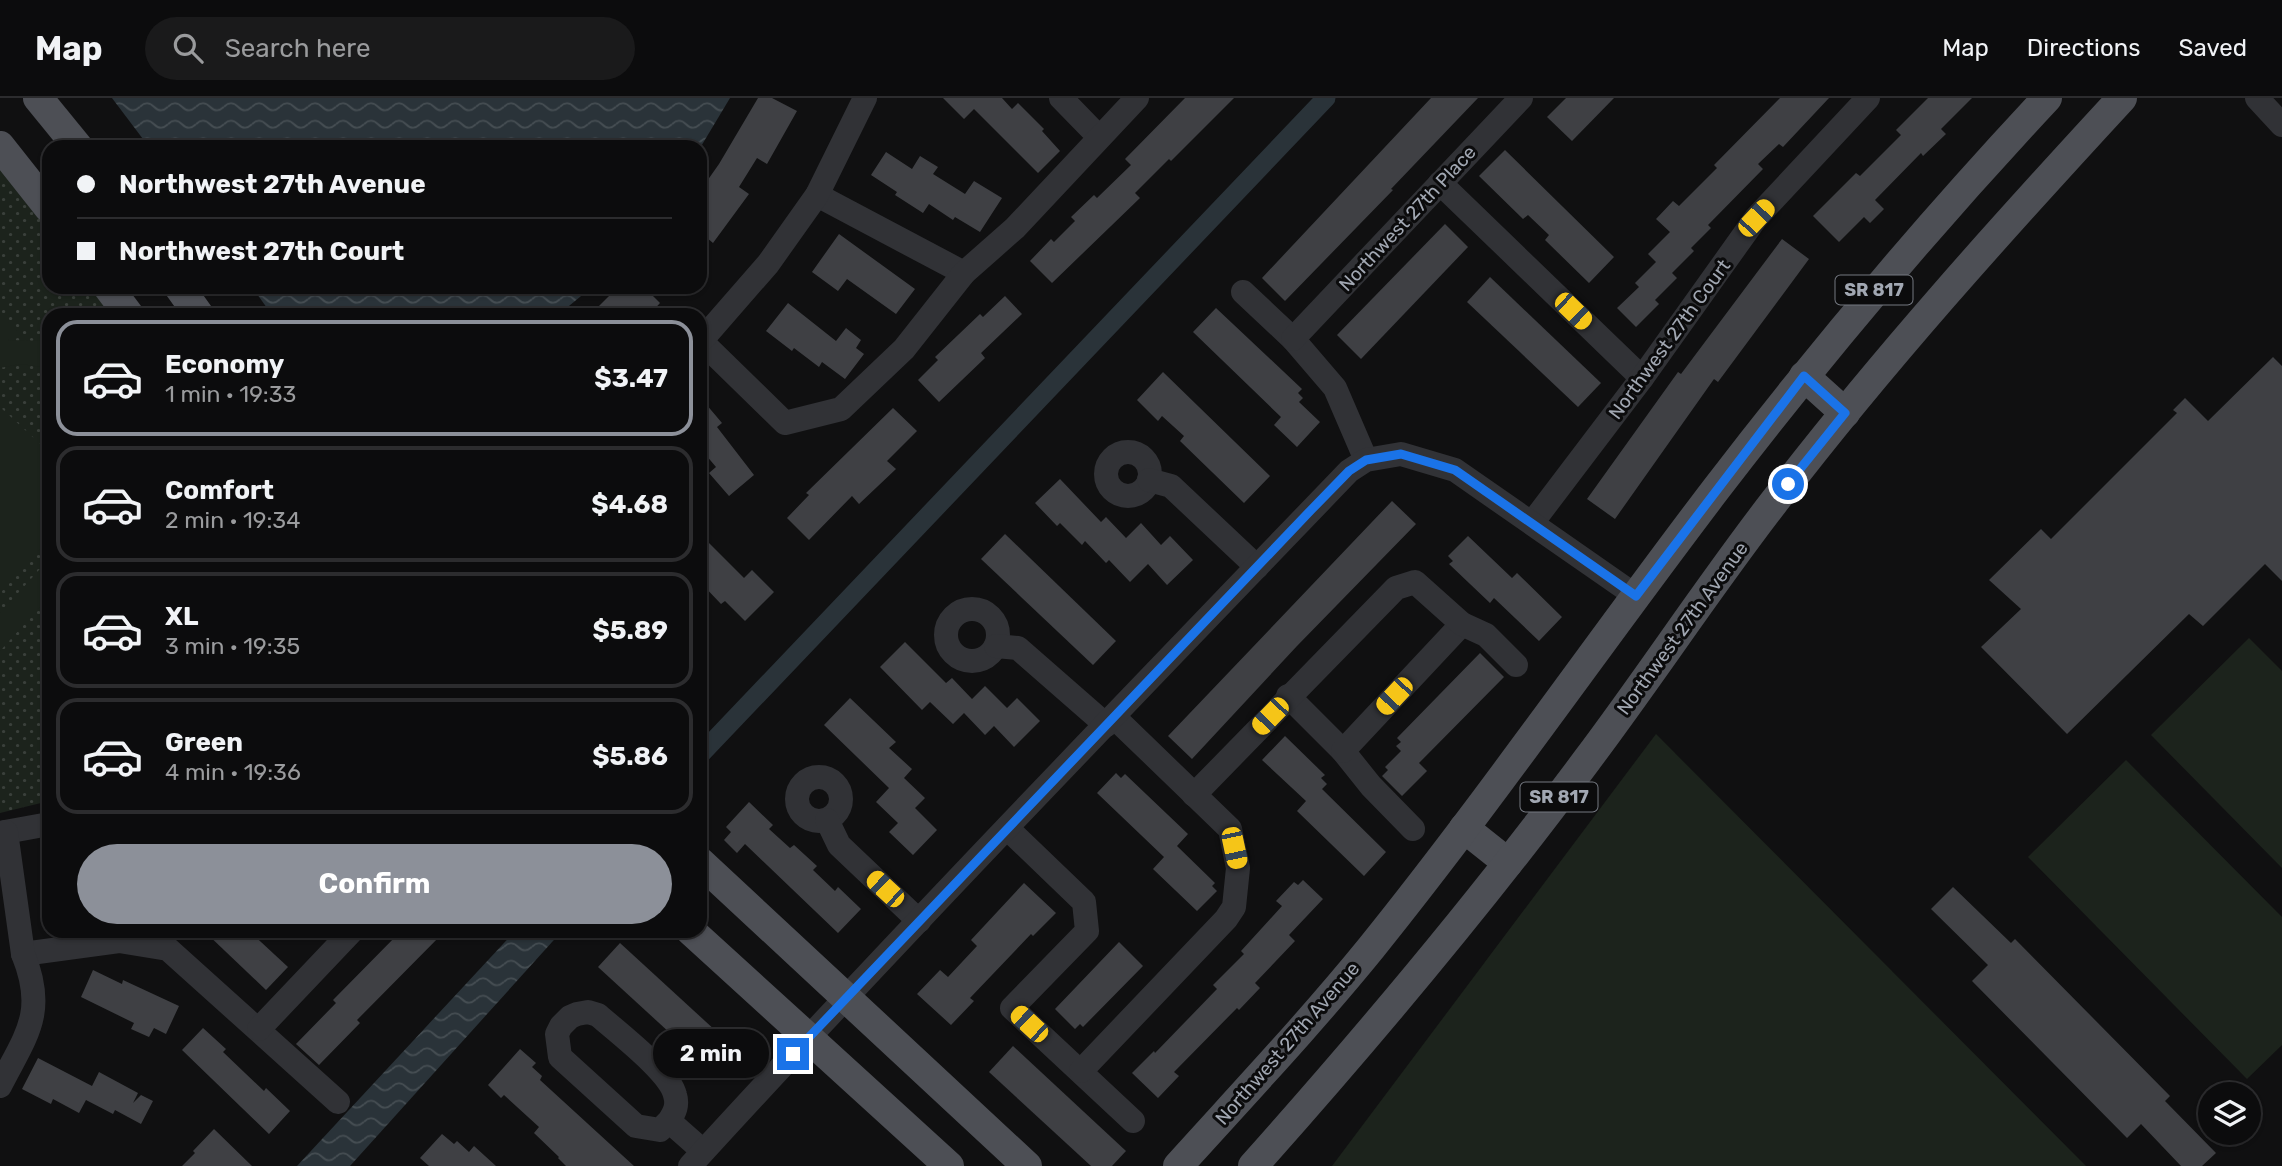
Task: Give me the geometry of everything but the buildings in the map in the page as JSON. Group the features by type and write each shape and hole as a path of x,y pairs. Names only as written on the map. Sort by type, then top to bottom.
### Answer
{"main road":[{"path":"38,98 72,140"},
{"name":"Northwest 27th Avenue","path":"1178,1166 1369,949 1464,828 1804,376 1882,280 1965,185 2047,98"},
{"name":"Northwest 27th Avenue","path":"1253,1166 1319,1091 1508,863 1587,761 1773,502 1845,413 1954,283 2122,98"},
{"path":"0,146 42,199"},
{"path":"1804,376 1845,413"},
{"path":"1464,828 1508,863"},
{"path":"707,868 1027,1166"},
{"path":"699,938 949,1166"}],"street":[{"path":"707,334 768,264 817,195 864,98"},
{"path":"1061,98 1099,137"},
{"path":"707,347 785,423 841,409 904,349 964,273 1015,228 1137,98"},
{"name":"Northwest 27th Place","path":"1293,339 1521,98"},
{"name":"Northwest 27th Court","path":"1532,523 1642,378 1756,218 1868,98"},
{"path":"2257,98 2282,125"},
{"path":"1440,183 1642,378"},
{"path":"817,195 964,273"},
{"path":"1243,292 1293,339 1335,388 1366,460"},
{"path":"669,1121 696,1159 807,1038 1256,567 1349,471 1366,460 1401,454 1455,470 1636,596"},
{"path":"1149,480 1171,486 1256,567"},
{"path":"1194,795 1396,588 1415,582 1462,624 1486,635 1516,665"},
{"path":"1343,751 1462,624"},
{"path":"996,646 1018,648 1110,721 1194,795 1230,829 1238,868 1234,907 1226,919 1081,1071"},
{"path":"1289,696 1413,829"},
{"path":"827,820 839,845 919,921"},
{"path":"0,1086 30,1028 35,1002 30,970 23,954 3,832 42,825"},
{"path":"1007,828 1084,902 1087,930 1012,1008 1133,1121"},
{"path":"259,1029 345,938"},
{"path":"23,954 119,941 168,949 338,1101"},
{"path":"588,1012 598,1015 665,1076 672,1086 677,1109 669,1121 660,1130 636,1126 560,1056 557,1034 561,1026 577,1014 588,1012"}],"shaded area":[{"path":"0,169 42,220 42,294 99,294 109,308 42,308 42,803 0,813"},
{"path":"0,315 17,330 8,340 42,341 42,367 20,364 0,368"},
{"path":"0,407 42,446 42,547 0,593"},
{"path":"42,567 42,605 0,651 0,613"},
{"path":"2249,638 2282,671 2282,868 2151,735"},
{"path":"1656,734 2086,1166 1332,1166"},
{"path":"2126,760 2282,917 2282,1045 2247,1079 2028,857"}],"water":[{"path":"112,98 730,98 705,140 144,140"},
{"path":"257,294 584,294 566,308 267,308"},
{"path":"509,938 556,938 350,1166 297,1166"}],"waterway":[{"path":"707,748 1326,98"}],"route":[{"path":"793,1054 1312,509 1349,471 1366,460 1401,454 1455,470 1636,596 1804,376 1845,413 1788,484"}]}
